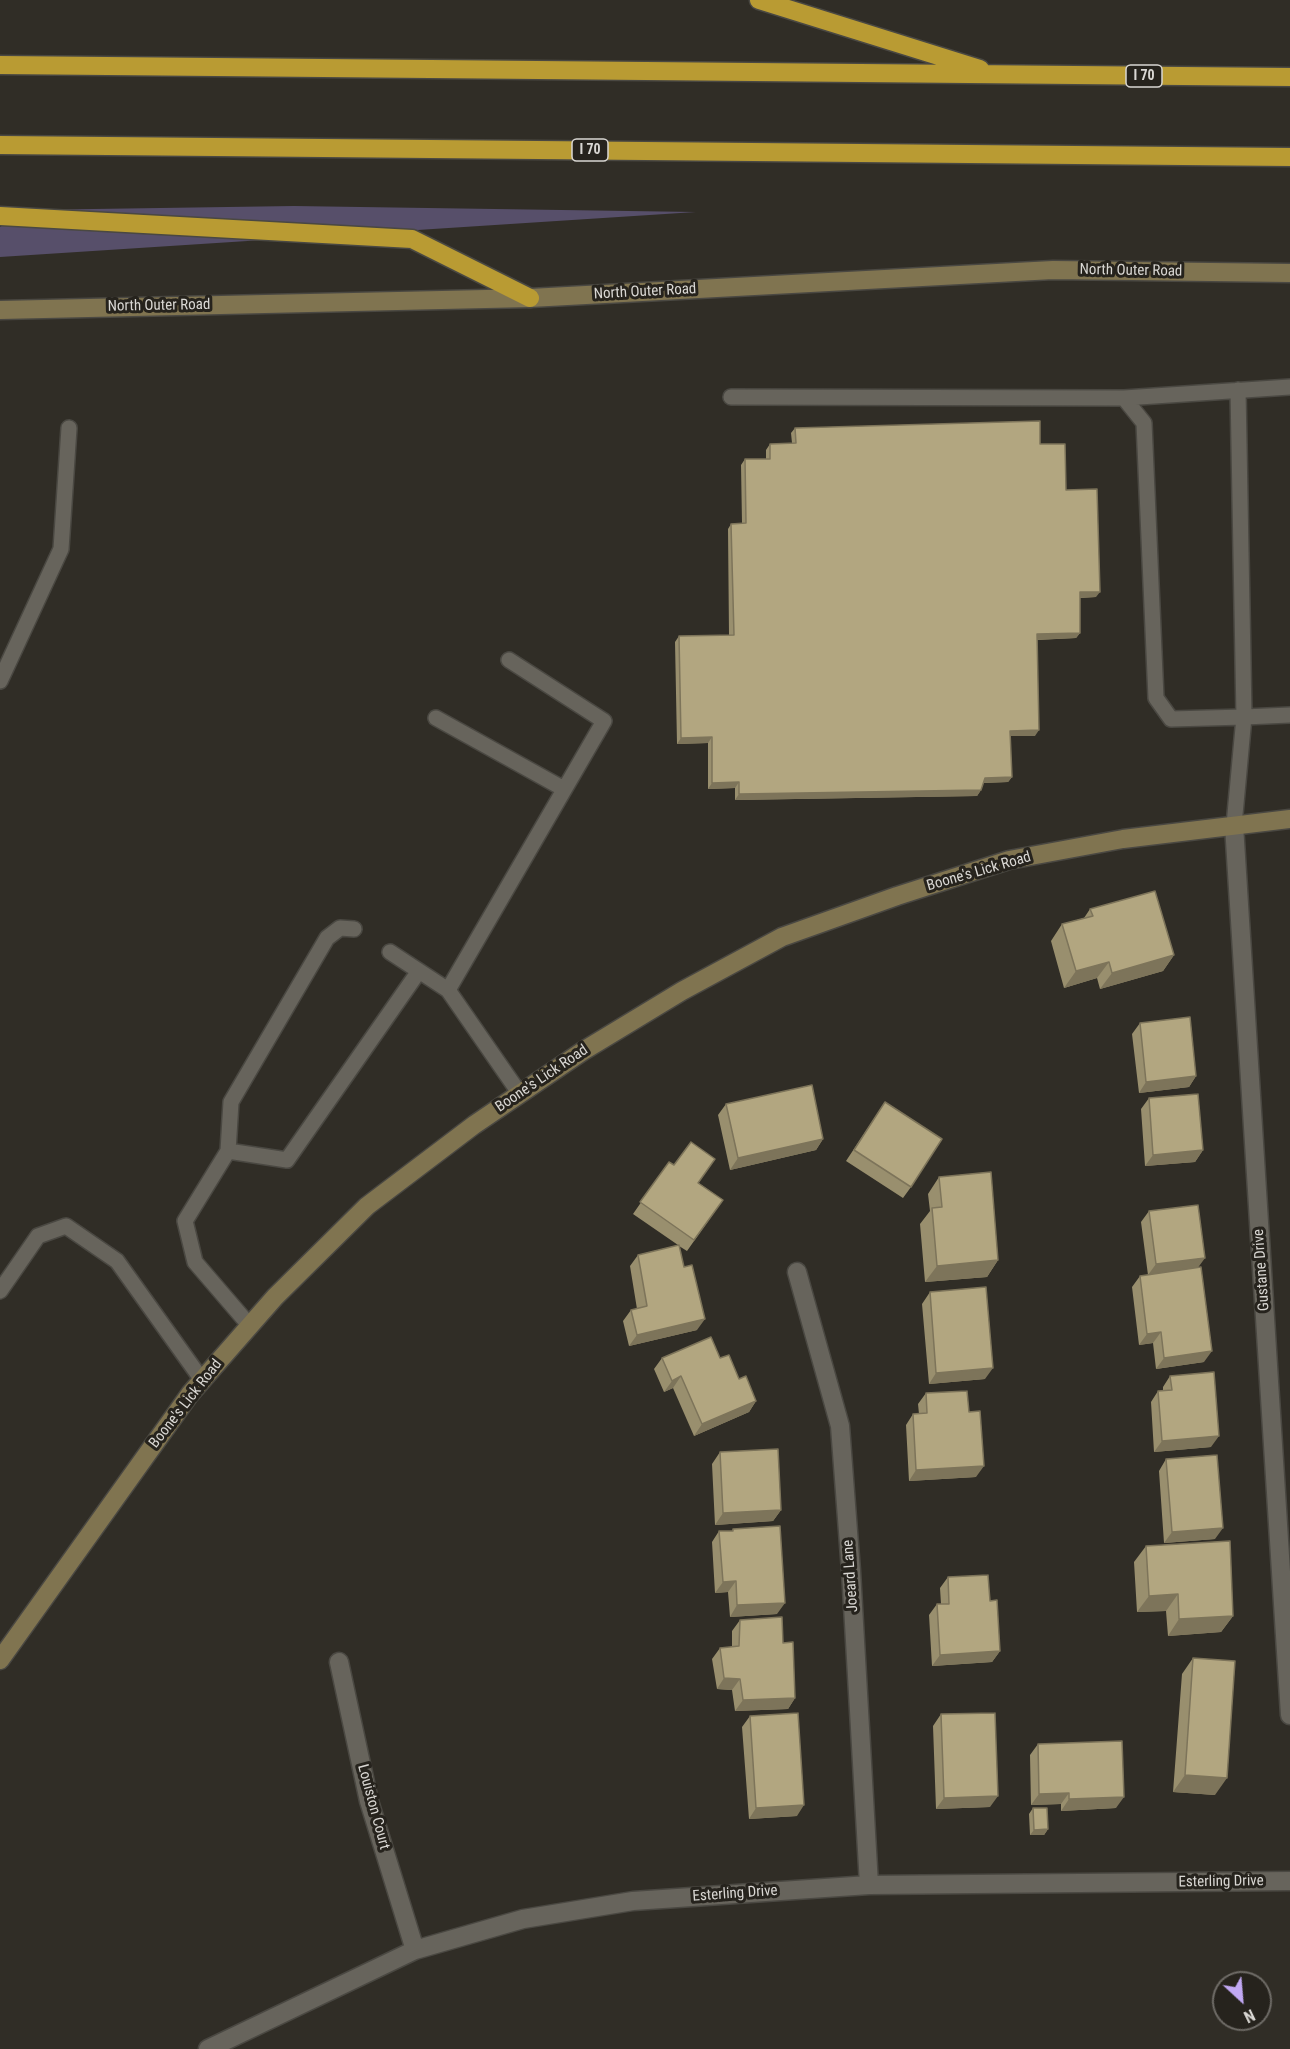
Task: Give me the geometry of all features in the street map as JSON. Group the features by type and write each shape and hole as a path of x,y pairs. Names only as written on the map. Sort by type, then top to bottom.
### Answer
{"highway":[{"path":"759,0 999,75"},
{"name":"I 70","path":"0,64 1290,77"},
{"name":"I 70","path":"0,145 1290,157"},
{"path":"0,216 412,239 530,298"}],"street":[{"name":"North Outer Road","path":"0,310 530,298 1053,270 1290,273"},
{"name":"Boone's Lick Road","path":"0,1660 190,1394 275,1297 368,1206 474,1125 583,1051 672,997 782,937 897,896 1009,861 1123,839 1290,819"},
{"name":"Gustane Drive","path":"1234,825 1290,1715"},
{"name":"Joeard Lane","path":"797,1272 840,1426 851,1571 869,1885"},
{"name":"Louiston Court","path":"339,1662 369,1801 415,1950"},
{"name":"Esterling Drive","path":"208,2049 415,1950 523,1919 633,1901 869,1885 1290,1881"}],"lane":[{"path":"731,398 1124,398 1290,387"},
{"path":"1234,825 1244,717 1238,390"},
{"path":"1124,398 1144,423 1156,698 1171,719 1290,715"},
{"path":"0,681 61,549 69,428"},
{"path":"448,990 604,721 509,660"},
{"path":"436,718 564,789"},
{"path":"250,1326 195,1262 185,1221 228,1150 231,1102 327,938 340,928 354,929"},
{"path":"390,952 448,990 520,1094"},
{"path":"228,1150 286,1160 420,971"},
{"path":"0,1291 38,1236 66,1226 117,1262 202,1380"}],"shaded area":[{"path":"294,206 696,212 0,257 0,227 26,210"}],"building":[{"path":"1040,421 1040,444 1065,444 1066,490 1097,489 1100,592 1080,592 1080,633 1037,634 1039,730 1010,731 1012,777 985,778 981,790 739,794 739,782 712,783 712,737 681,738 679,636 734,635 731,524 746,523 745,459 770,459 770,444 796,443 795,428"},
{"path":"1155,891 1174,955 1112,973 1109,962 1076,971 1062,924 1093,916 1090,909"},
{"path":"1190,1017 1196,1076 1146,1082 1140,1023"},
{"path":"812,1085 823,1139 738,1158 726,1104"},
{"path":"1198,1094 1203,1150 1153,1155 1149,1098"},
{"path":"885,1102 942,1139 911,1187 854,1150"},
{"path":"691,1142 715,1159 698,1183 723,1200 694,1240 640,1202 669,1162 674,1165"},
{"path":"991,1172 998,1260 937,1266 932,1208 942,1207 939,1177"},
{"path":"1198,1205 1205,1258 1156,1264 1149,1211"},
{"path":"679,1245 684,1267 692,1265 705,1319 637,1335 631,1310 647,1306 638,1255"},
{"path":"1201,1267 1212,1351 1164,1358 1161,1332 1147,1334 1140,1276"},
{"path":"986,1287 993,1368 936,1373 930,1292"},
{"path":"711,1337 720,1358 729,1355 739,1379 746,1376 756,1401 702,1424 681,1376 672,1381 662,1358"},
{"path":"1214,1372 1219,1436 1162,1441 1158,1391 1172,1390 1170,1376"},
{"path":"967,1391 969,1412 980,1411 984,1466 916,1470 913,1414 927,1413 926,1393"},
{"path":"778,1449 781,1510 723,1513 720,1452"},
{"path":"1217,1455 1223,1528 1172,1532 1166,1459"},
{"path":"780,1526 785,1603 737,1605 736,1581 723,1582 719,1531"},
{"path":"1230,1541 1233,1616 1179,1619 1178,1594 1149,1596 1146,1546"},
{"path":"988,1575 990,1601 997,1600 1000,1651 940,1655 937,1604 949,1604 948,1577"},
{"path":"782,1617 783,1643 793,1642 795,1698 743,1700 740,1679 724,1678 720,1648 739,1646 740,1620"},
{"path":"1193,1658 1235,1661 1227,1778 1185,1775"},
{"path":"798,1713 804,1805 756,1808 750,1716"},
{"path":"995,1713 998,1796 944,1798 941,1714"},
{"path":"1122,1741 1124,1797 1069,1799 1069,1793 1039,1794 1038,1744"},
{"path":"1033,1808 1047,1808 1048,1829 1034,1830"}]}
